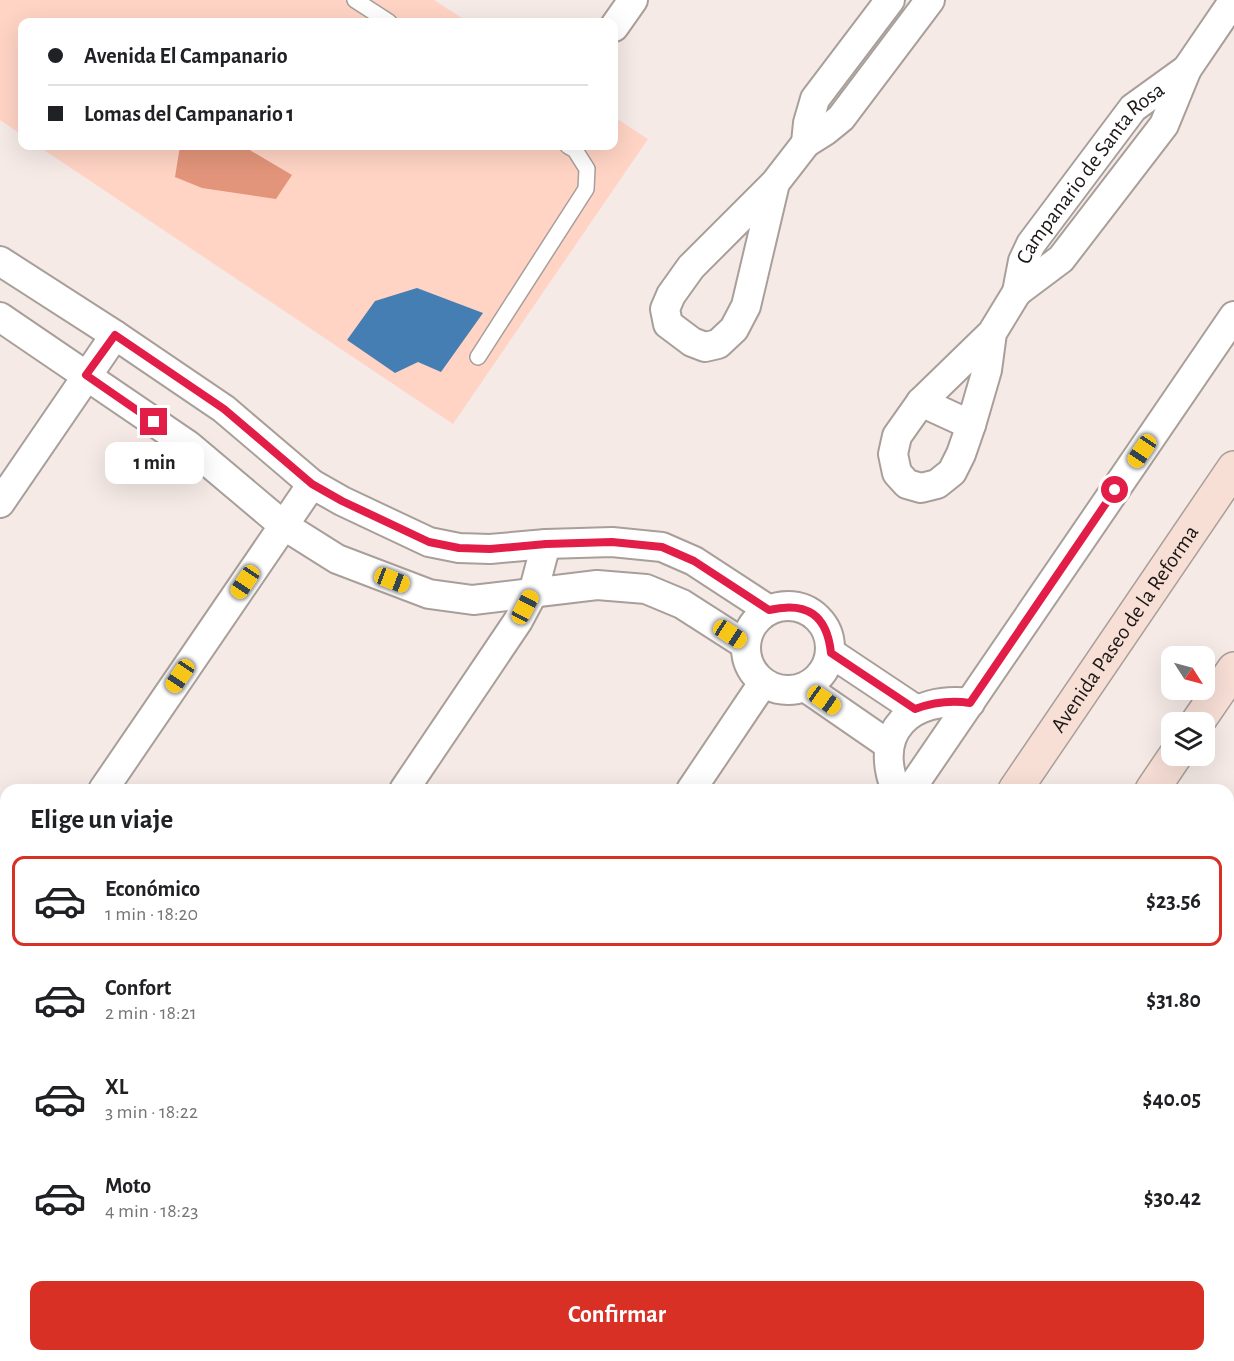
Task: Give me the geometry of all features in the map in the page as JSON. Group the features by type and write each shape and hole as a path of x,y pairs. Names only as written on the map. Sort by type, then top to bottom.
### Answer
{"street":[{"path":"618,21 633,0"},
{"path":"806,143 808,123 815,99 890,0"},
{"path":"775,183 746,306 734,329 718,344 705,347 692,342 668,324 665,309 671,295 691,267 775,183 806,143 841,118 930,0"},
{"name":"Campanario de Santa Rosa","path":"992,333 987,370 971,425 952,472 938,484 921,488 908,484 897,473 893,454 897,436 921,402 992,333 1017,292 1061,259 1164,126 1187,69 1234,0"},
{"path":"0,261 224,409 312,484 342,501 429,542 459,548 490,549 612,542 662,547 694,561 769,610"},
{"path":"914,784 1234,316"},
{"path":"0,317 188,445 284,525 338,558 429,594 473,600 597,585 646,589 682,604 746,645"},
{"path":"0,503 115,335"},
{"path":"921,402 971,425"},
{"name":"Avenida Paseo de la Reforma","path":"1019,784 1234,468"},
{"path":"107,784 312,484"},
{"path":"408,784 518,621 533,593 546,544"},
{"path":"787,606 805,609 820,620 829,635 831,653 826,667 817,679 805,687 786,691 777,689 763,683 753,673 747,660 748,634 753,624 769,610 787,606"},
{"path":"831,653 915,709"},
{"path":"1205,712 1234,669"},
{"path":"695,784 763,683"},
{"path":"805,687 889,745"},
{"path":"894,784 890,775 889,745 904,719 915,709 933,703 951,701 970,703"},
{"path":"1156,784 1168,766"}],"lane":[{"path":"355,0 376,6 386,18"},
{"path":"478,357 586,189 586,169 575,150"}],"shaded area":[{"path":"0,0 434,0 462,18 18,18 18,132 0,120"},
{"path":"618,120 648,139 453,424 44,150 618,150"},
{"path":"179,150 250,150 292,175 276,199 202,188 175,177"}],"building":[{"path":"417,288 483,313 441,372 418,362 395,373 347,340 375,301"}],"route":[{"path":"154,422 86,375 115,335 224,409 312,484 407,532 429,542 459,548 490,549 612,542 662,547 694,561 769,610 787,606 805,609 820,620 829,635 831,653 915,709 933,703 951,701 970,703 1115,490"}]}
